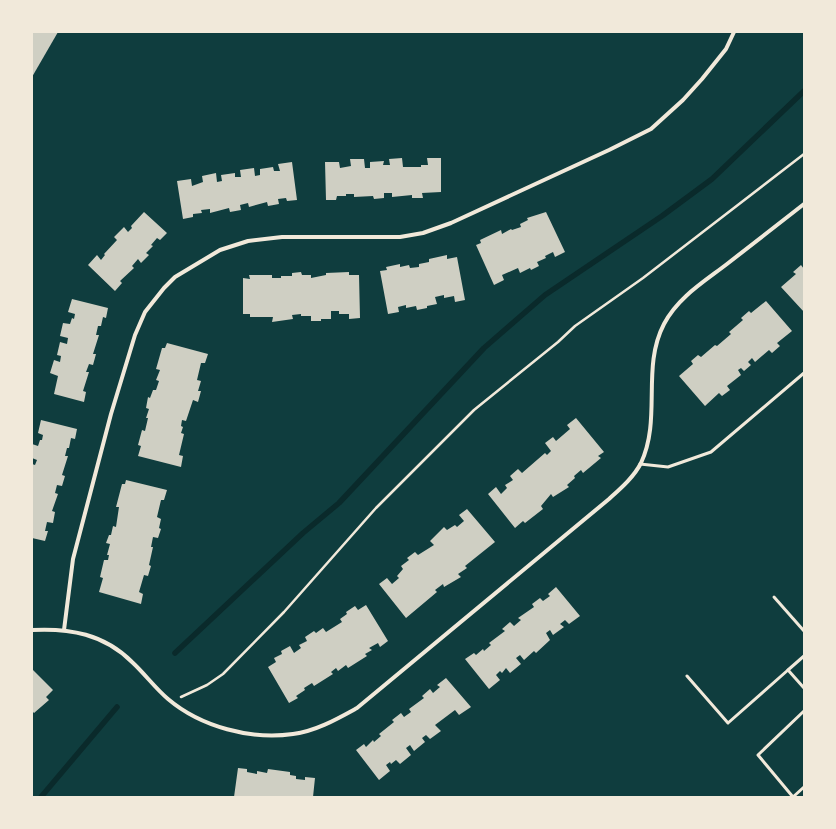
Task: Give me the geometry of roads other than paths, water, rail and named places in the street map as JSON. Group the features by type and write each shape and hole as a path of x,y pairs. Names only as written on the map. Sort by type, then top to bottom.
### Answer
{"street":[{"path":"64,630 73,559 111,414 135,335 145,312 175,277 220,250 248,241 282,237 400,237 423,233 451,223 651,129 683,100 702,78 726,49 734,32"},
{"path":"32,630 64,630 88,635 118,650 172,703 206,722 230,730 249,734 294,734 337,719 357,708 609,499 640,464 652,423 652,362 660,333 672,310 691,292 804,204"}],"lane":[{"path":"640,464 668,467 710,452 804,373"},
{"path":"774,597 804,631"},
{"path":"686,676 728,723 804,656"},
{"path":"788,670 804,688"},
{"path":"804,711 758,755 793,796 804,787"}],"waterway":[{"path":"175,653 303,533 339,503 484,348 545,295 662,216 712,179 804,91"},
{"path":"41,797 117,707"}]}
